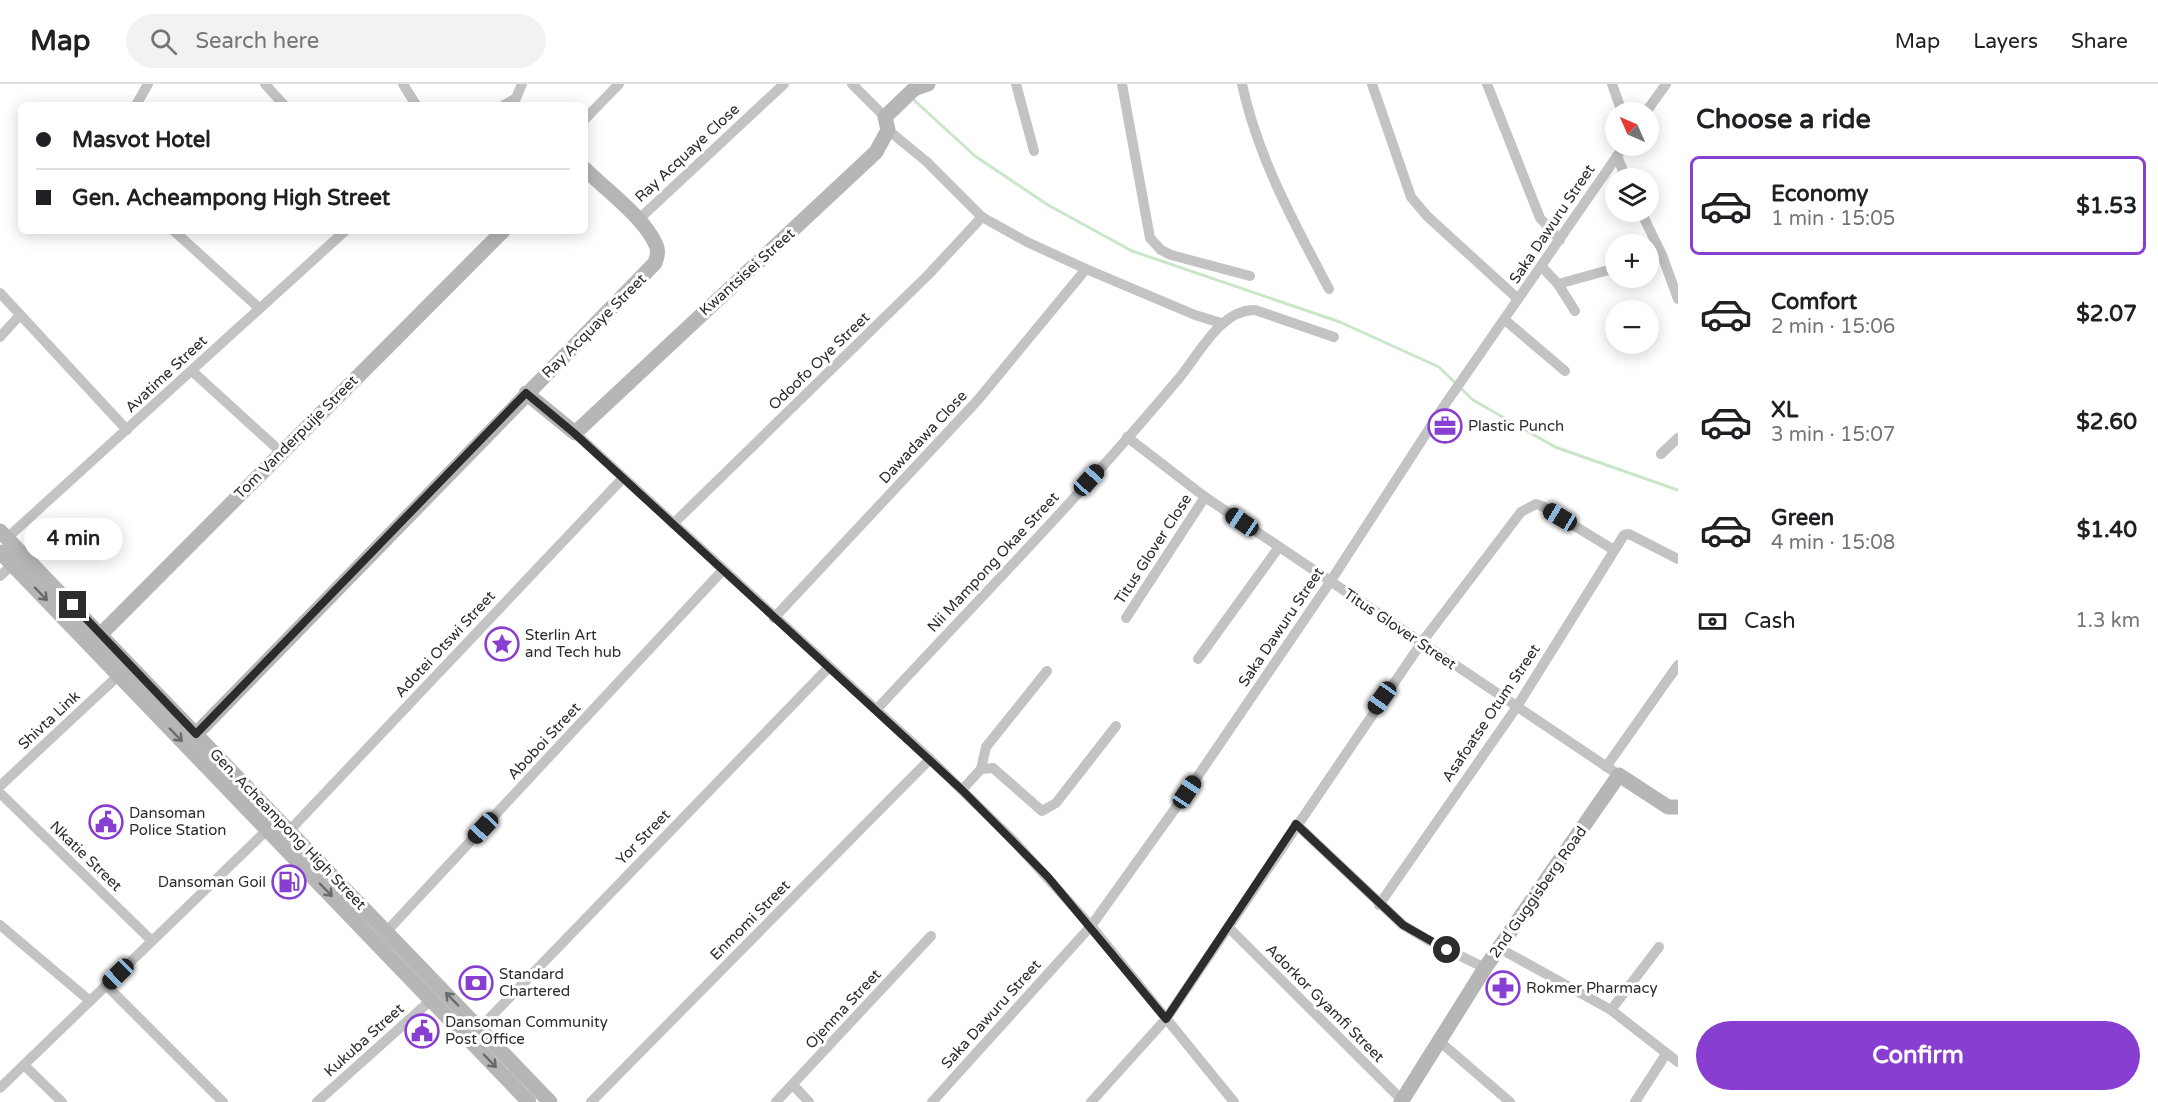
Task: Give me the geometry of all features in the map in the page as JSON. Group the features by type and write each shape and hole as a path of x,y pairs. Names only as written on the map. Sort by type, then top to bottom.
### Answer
{"main road":[{"name":"Kwantsisei Street","path":"574,433 876,152 886,123 899,102 918,86"},
{"name":"Ray Acquaye Street","path":"196,734 655,263 657,246 638,220 588,172"},
{"name":"Tom Vanderpuije Street","path":"96,640 500,234"},
{"path":"526,393 574,433"},
{"name":"Gen. Acheampong High Street","path":"3,534 96,640 119,675 529,1102"},
{"name":"Gen. Acheampong High Street","path":"0,552 196,734 550,1102"},
{"name":"Titus Glover Street","path":"1612,771 1668,807 1677,808"},
{"name":"2nd Guggisberg Road","path":"1402,1101 1612,771"}],"street":[{"path":"138,102 148,84"},
{"path":"265,84 281,102"},
{"path":"403,84 414,102"},
{"path":"519,102 522,84"},
{"path":"588,116 619,84"},
{"name":"Ray Acquaye Close","path":"638,220 784,84"},
{"path":"852,84 886,123 982,217 1027,242 1195,315 1221,323 1242,312 1255,310 1334,337"},
{"path":"1016,84 1034,151"},
{"path":"1122,84 1150,238 1161,250 1172,255 1250,276"},
{"path":"1242,84 1251,123 1275,186 1329,289"},
{"path":"1372,84 1412,197 1427,216 1518,299"},
{"path":"1487,84 1540,218 1560,240"},
{"path":"1612,84 1618,102"},
{"path":"1653,102 1666,84"},
{"path":"1617,156 1622,168"},
{"name":"Saka Dawuru Street","path":"932,1102 1090,926 1187,792 1330,582 1444,406 1617,156"},
{"name":"Odoofo Oye Street","path":"673,524 920,283 982,217"},
{"path":"1646,222 1662,255 1678,299"},
{"path":"177,234 259,308"},
{"name":"Avatime Street","path":"3,534 128,430 342,234"},
{"path":"1542,267 1558,284 1575,311"},
{"name":"Dawadawa Close","path":"774,618 977,401 1086,269"},
{"path":"1558,284 1605,271"},
{"path":"0,293 128,430"},
{"path":"0,337 20,315"},
{"path":"1505,320 1565,371"},
{"name":"Nii Mampong Okae Street","path":"877,709 1066,507 1221,323"},
{"path":"192,371 281,452"},
{"path":"574,433 722,571 877,709 1048,877 1234,1102"},
{"name":"Titus Glover Street","path":"1127,437 1205,497 1612,771"},
{"path":"1661,454 1678,438"},
{"name":"Adotei Otswi Street","path":"290,830 623,478"},
{"name":"Titus Glover Close","path":"1126,618 1205,497"},
{"path":"1091,1102 1166,1019 1296,824 1422,642 1528,507 1536,504 1542,506 1614,550"},
{"name":"Asafoatse Otum Street","path":"1379,905 1516,708 1624,535 1629,534 1678,559"},
{"path":"1198,659 1279,547"},
{"path":"0,576 12,565"},
{"name":"Aboboi Street","path":"387,931 722,571"},
{"path":"1612,771 1678,665"},
{"name":"Yor Street","path":"480,1028 829,667"},
{"path":"962,790 981,769 986,747 1047,671"},
{"name":"Shivta Link","path":"0,786 119,675"},
{"path":"981,769 993,768 1042,811 1056,803 1116,726"},
{"name":"Enmomi Street","path":"591,1102 930,759"},
{"name":"Nkatie Street","path":"0,793 152,941"},
{"path":"1296,824 1379,905 1414,933 1485,968"},
{"path":"0,1088 268,829"},
{"name":"Adorkor Gyamfi Street","path":"1228,927 1402,1101"},
{"path":"1,928 90,1001"},
{"name":"Ojenma Street","path":"776,1102 931,936"},
{"path":"1611,1010 1659,947"},
{"path":"1499,948 1611,1010 1678,1062"},
{"path":"106,985 223,1102"},
{"name":"Kukuba Street","path":"317,1102 431,1000"},
{"path":"1439,1041 1510,1102"},
{"path":"1635,1102 1666,1054"},
{"path":"24,1065 62,1102"},
{"path":"793,1085 809,1102"}],"waterway":[{"path":"914,100 975,156 1048,205 1132,251 1340,322 1439,367 1473,400 1555,447 1678,490"}],"place":[{"name":"Plastic Punch","path":"1445,426"},
{"name":"Sterlin Art and Tech hub","path":"502,644"},
{"name":"Dansoman Police Station","path":"106,822"},
{"name":"Dansoman Goil","path":"289,882"},
{"name":"Standard Chartered","path":"476,983"},
{"name":"Rokmer Pharmacy","path":"1503,988"},
{"name":"Dansoman Community Post Office","path":"422,1031"}],"route":[{"path":"73,605 196,734 526,393 574,433 722,571 877,709 1014,841 1090,926 1166,1019 1296,824 1379,905 1414,933 1447,950"}]}
